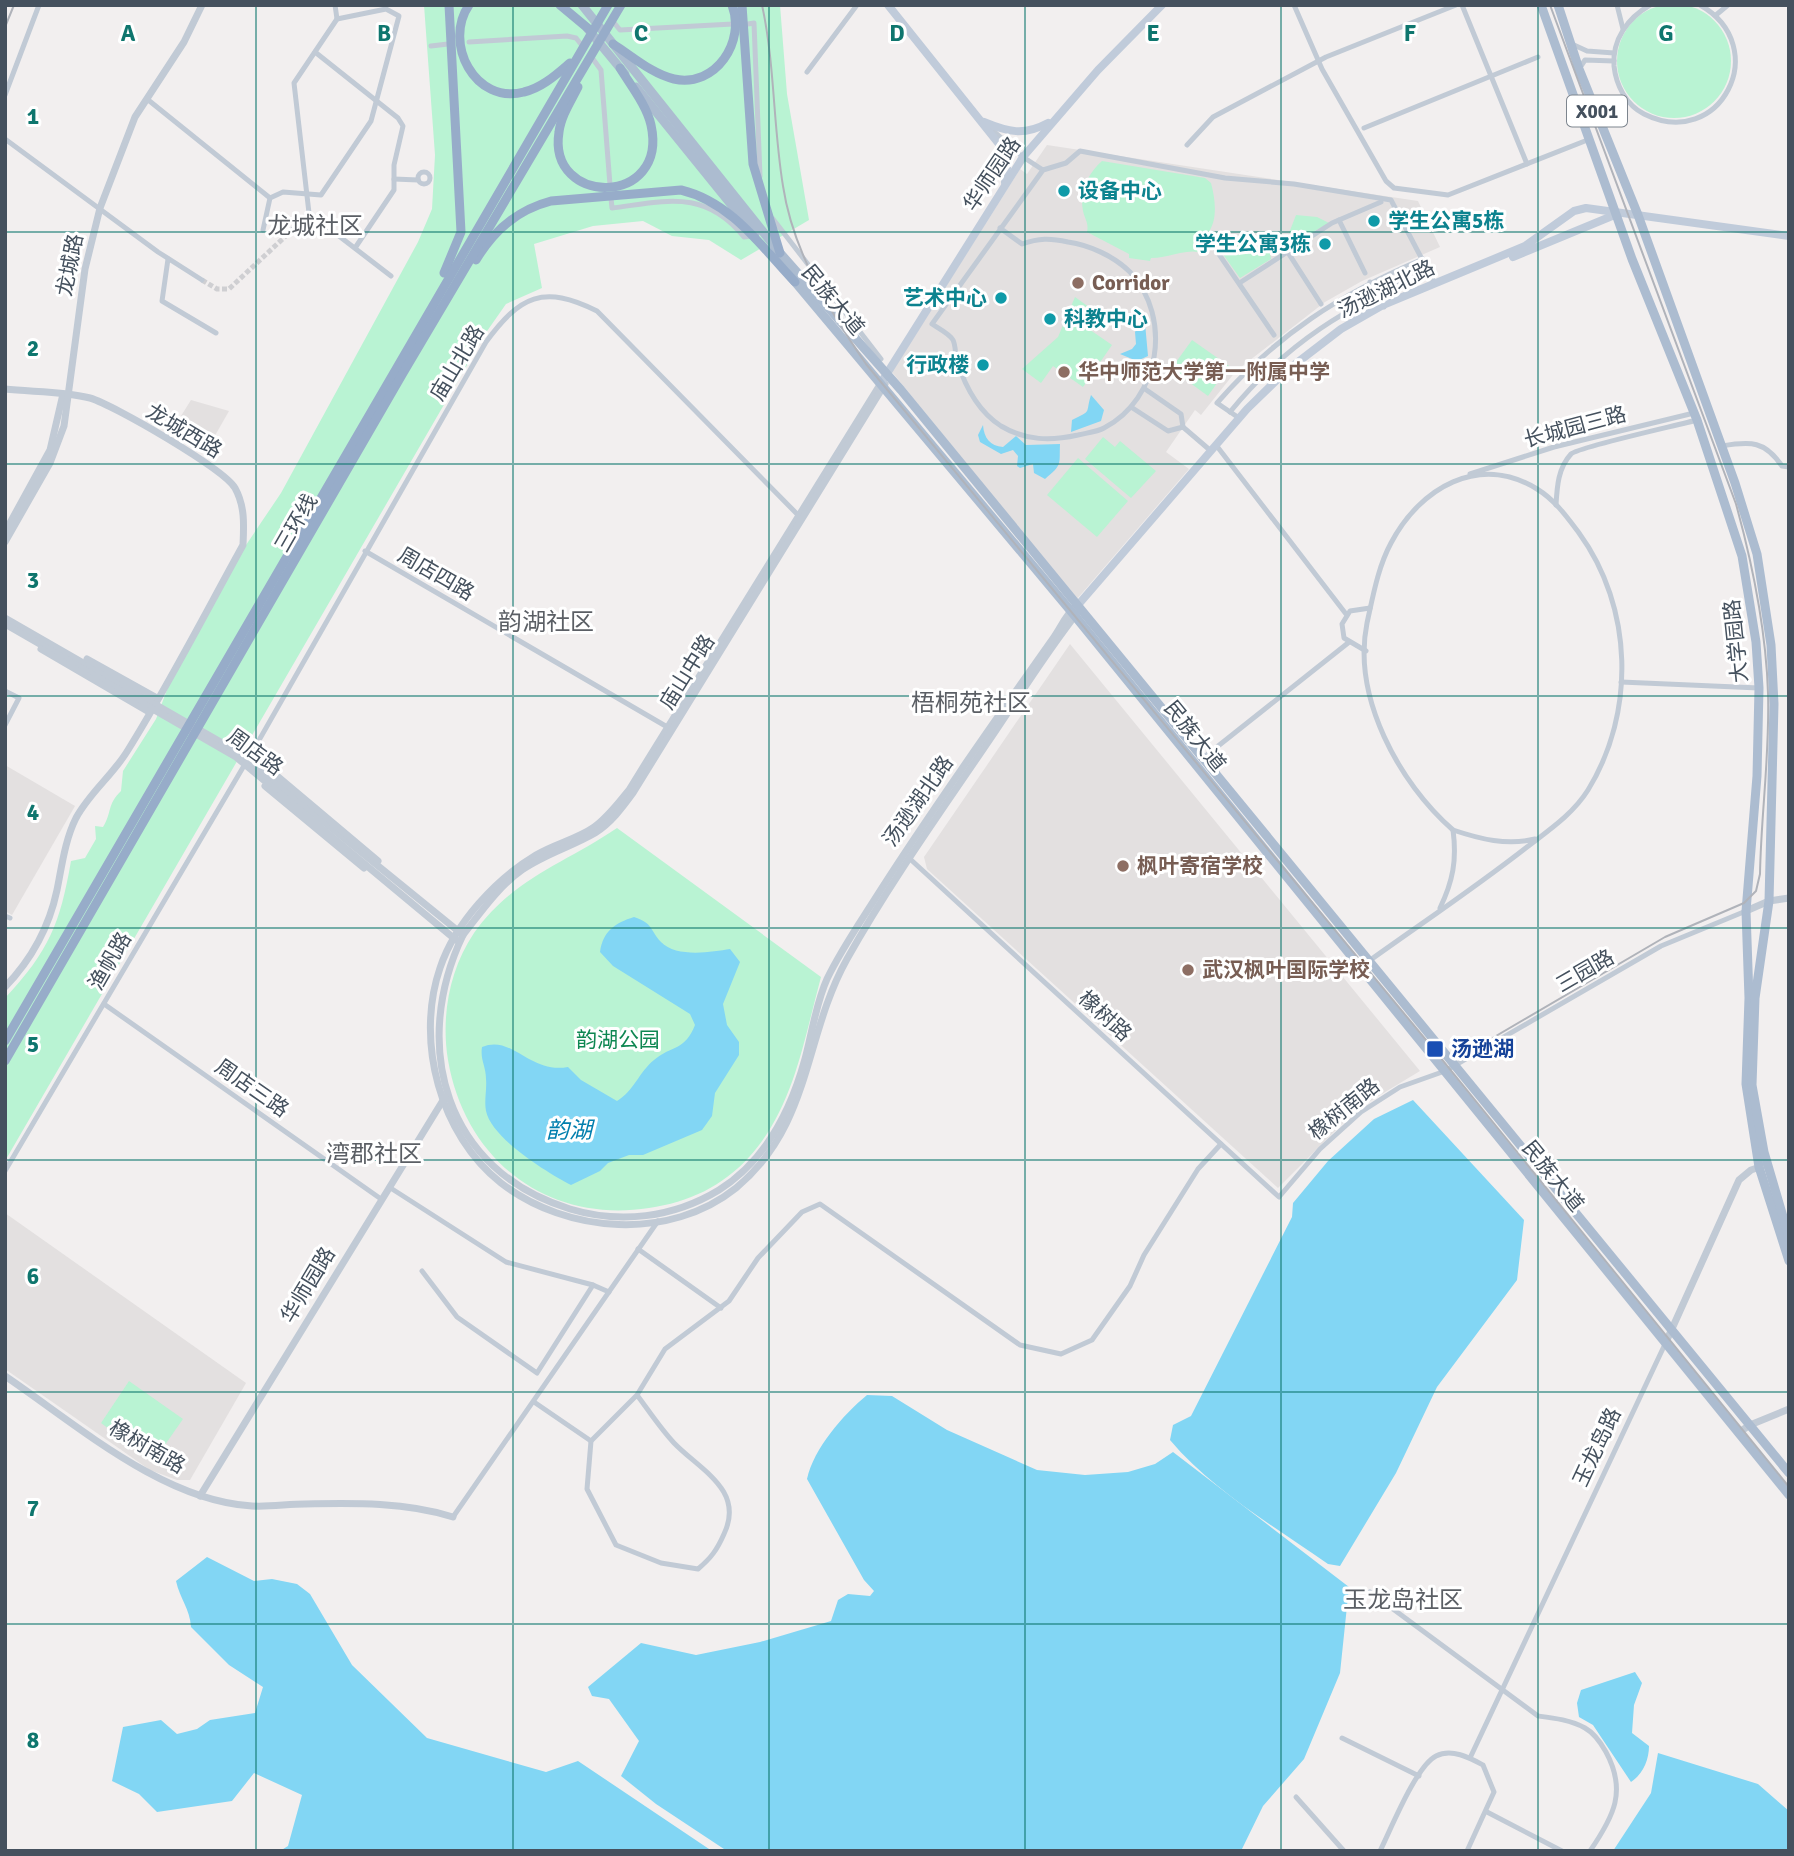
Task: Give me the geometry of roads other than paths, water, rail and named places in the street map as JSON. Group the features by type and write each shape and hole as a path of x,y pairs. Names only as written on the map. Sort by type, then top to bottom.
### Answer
{"highway":[{"path":"422,322 461,232 449,5"},
{"path":"469,5 458,30 462,59 468,70 494,89 524,92 584,63"},
{"path":"560,5 590,30"},
{"name":"三环线","path":"5,1061 584,63 608,5"},
{"path":"613,44 657,72 675,79 705,75 727,56 735,41 736,22 732,5"},
{"path":"742,5 753,164 780,253"},
{"name":"三环线","path":"5,1041 422,322 584,63 623,8"},
{"path":"584,63 578,87 559,131 558,149 564,162 584,185 597,188 627,184 651,159 651,123 620,68"},
{"path":"403,373 438,327 578,87"},
{"path":"479,255 498,230 532,206 551,201 681,190 729,211 795,282"}],"main road":[{"name":"民族大道","path":"568,5 795,282 885,381"},
{"name":"民族大道","path":"582,5 885,381 1456,1065 1789,1473"},
{"path":"888,5 1003,149 1007,168 1004,185"},
{"name":"华师园路","path":"885,381 1023,157 1051,122 1162,5"},
{"name":"大学园路","path":"1541,5 1695,417 1742,556 1756,642 1759,688 1757,776 1746,911 1746,1084 1763,1166 1789,1261"},
{"name":"大学园路","path":"1558,5 1579,69 1638,215 1722,446 1757,554 1771,645 1774,704 1769,901 1755,998 1752,1084 1763,1166 1789,1237"},
{"path":"984,122 1008,132 1032,132 1051,122"},
{"name":"汤逊湖北路","path":"1076,610 1240,419 1287,374 1342,332 1384,307 1525,246 1574,211 1596,208 1617,214 1648,214 1789,236"},
{"name":"汤逊湖北路","path":"1436,285 1594,226 1617,214"},
{"name":"民族大道","path":"1199,760 1360,966 1789,1495"}],"street":[{"path":"5,95 39,5"},
{"name":"龙城路","path":"98,207 135,117 184,42 199,5"},
{"name":"龙城路","path":"5,532 51,450 66,395 81,268 98,207 131,115 181,40 199,5"},
{"path":"335,5 337,19 295,83 309,214 391,276"},
{"path":"601,5 620,30 733,24"},
{"path":"807,72 857,5"},
{"path":"1294,5 1318,61 1387,181 1394,188 1448,195 1590,139"},
{"path":"1187,145 1213,117 1318,61 1456,5"},
{"path":"1462,5 1527,164"},
{"path":"1617,5 1623,29"},
{"path":"1650,5 1634,15 1623,29 1614,53 1615,78 1624,97 1639,111 1657,121 1678,123 1698,119 1722,100 1735,72 1732,41 1716,15 1700,5"},
{"path":"1716,15 1728,5"},
{"path":"270,198 283,192 321,195 371,121 399,16 386,9 337,19"},
{"path":"748,24 754,23 760,177 769,213 881,359"},
{"path":"469,42 557,36 576,38 601,70 610,185"},
{"path":"1569,40 1578,49 1614,53"},
{"path":"431,46 449,44"},
{"path":"315,52 402,125 394,190 355,248"},
{"path":"1364,128 1538,57"},
{"path":"1579,69 1585,60 1614,61"},
{"path":"147,99 270,198"},
{"path":"984,122 1023,157 1043,170"},
{"path":"5,138 202,280"},
{"path":"1000,228 1022,244 1040,237 1085,244 1129,272 1144,295 1156,340 1154,362 1145,389 1131,407 1104,428 1054,440 1015,433 984,412 964,382 953,340 932,324 1000,228 1043,170 1066,163 1080,151 1225,178 1294,184 1391,200"},
{"path":"394,179 418,180"},
{"path":"263,230 270,198"},
{"path":"611,198 612,208 670,201 707,205 722,214 744,237 751,236"},
{"path":"1241,282 1339,220 1378,202 1391,200"},
{"path":"1391,200 1436,285"},
{"path":"290,232 309,214"},
{"path":"1339,220 1365,273"},
{"path":"1212,244 1241,282 1274,335"},
{"path":"1287,251 1321,304"},
{"path":"168,258 162,301 216,333"},
{"path":"1240,419 1217,403 1249,366 1324,308 1370,282 1423,259"},
{"path":"1230,412 1257,379 1327,321 1377,293 1429,271"},
{"path":"1370,282 1384,307"},
{"name":"庙山北路","path":"243,767 485,342 506,314 530,300 551,295 579,302 597,311 801,516"},
{"name":"庙山中路","path":"458,937 486,896 515,868 539,853 594,827 612,811 670,729 885,381"},
{"name":"龙城西路","path":"5,389 93,399 197,456 233,485 242,503 243,545 126,754 92,793 77,816 68,839 48,924 27,962 5,987"},
{"path":"1145,389 1181,414 1182,427"},
{"name":"龙城路","path":"5,542 55,452 68,410 66,395"},
{"path":"1131,407 1168,431 1182,427 1215,449 1346,614"},
{"name":"长城园三路","path":"1453,830 1415,791 1393,755 1379,724 1366,674 1370,608 1391,543 1422,498 1465,475 1554,447 1695,417"},
{"name":"长城园三路","path":"1556,505 1563,465 1579,448 1695,417"},
{"path":"1722,446 1752,443 1771,450 1782,466 1789,467"},
{"path":"1360,966 1564,818 1587,791 1608,748 1621,682 1618,615 1607,582 1590,548 1556,505 1536,488 1501,475 1465,475"},
{"name":"周店四路","path":"365,551 670,729"},
{"path":"1346,614 1370,608"},
{"name":"汤逊湖北路","path":"458,937 441,964 432,1007 432,1062 446,1097 472,1142 504,1176 524,1189 562,1206 601,1216 658,1218 720,1200 752,1173 782,1136 799,1099 829,995 847,959 909,858 1076,610"},
{"name":"汤逊湖北路","path":"658,1218 730,1182 775,1133 791,1100 826,982 840,956 903,854 1076,610"},
{"path":"1346,614 1342,632 1348,643 1366,651"},
{"name":"周店路","path":"5,618 236,757 358,853 458,937"},
{"name":"周店路","path":"5,624 20,629"},
{"path":"20,629 60,643 157,698"},
{"path":"20,629 53,657 149,712"},
{"path":"1199,760 1348,643"},
{"path":"1621,682 1759,688"},
{"path":"5,691 19,698 5,724"},
{"path":"251,754 362,847 387,878"},
{"path":"243,767 352,859 387,878"},
{"name":"渔帆路","path":"5,1171 243,767"},
{"path":"1439,911 1453,882 1456,855 1453,830 1496,842 1520,843 1539,838"},
{"name":"橡树路","path":"909,858 1279,1197"},
{"path":"1746,911 1769,901 1789,898"},
{"name":"三园路","path":"1445,1071 1661,946 1746,911"},
{"name":"周店三路","path":"104,1004 382,1199"},
{"name":"橡树南路","path":"1279,1197 1321,1149 1362,1112 1411,1081 1445,1071"},
{"name":"华师园路","path":"200,1496 388,1187 446,1097"},
{"path":"637,1395 674,1443 717,1481 726,1497 732,1518 714,1556 698,1569 661,1563 616,1545 587,1489 590,1441 637,1395 665,1349 729,1301 758,1258 803,1212 820,1204 1020,1345 1061,1354 1092,1340 1130,1286 1144,1255 1198,1169 1221,1144"},
{"name":"玉龙岛路","path":"1469,1758 1666,1342 1739,1180 1743,1174 1763,1166"},
{"path":"388,1187 506,1262 593,1285 609,1292"},
{"path":"453,1517 658,1218"},
{"path":"638,1249 721,1308"},
{"path":"422,1272 457,1317 537,1373 593,1285"},
{"name":"橡树南路","path":"5,1376 147,1473 200,1496 251,1506 306,1503 418,1506 453,1517"},
{"path":"534,1402 590,1441"},
{"path":"1738,1433 1749,1424 1789,1409"},
{"path":"1370,1592 1538,1716 1586,1728 1601,1743 1619,1781 1615,1802 1590,1851"},
{"path":"1342,1738 1419,1776"},
{"path":"1380,1851 1419,1776 1436,1756 1453,1753 1483,1765 1494,1792 1467,1851"},
{"path":"1296,1797 1343,1851"},
{"path":"1487,1812 1562,1851"}],"water":[{"path":"1141,323 1145,323 1148,356 1137,361 1120,354 1132,349 1136,344 1135,332"},
{"path":"1091,395 1104,410 1101,421 1071,432 1072,420 1087,411"},
{"path":"983,425 988,440 998,446 1003,447 1016,436 1026,445 1060,444 1057,467 1045,479 1034,473 1033,464 1020,468 1017,466 1018,456 1013,450 1001,454 980,442 978,435"},
{"name":"韵湖","path":"634,917 648,925 668,947 694,953 730,949 740,962 723,1004 727,1025 739,1042 739,1055 715,1093 712,1116 702,1130 643,1155 629,1155 608,1163 600,1171 571,1185 509,1144 490,1122 485,1107 486,1074 482,1047 493,1044 503,1046 542,1065 568,1067 581,1080 617,1101 623,1097 654,1060 687,1039 695,1025 690,1014 613,966 600,952 607,933 621,922"},
{"path":"1413,1100 1524,1220 1517,1280 1437,1387 1396,1473 1340,1566 1328,1564 1224,1491 1170,1440 1173,1425 1191,1416 1292,1217 1293,1203 1328,1161 1374,1119"},
{"path":"867,1395 892,1396 947,1430 1037,1470 1085,1475 1128,1472 1155,1464 1173,1452 1349,1587 1340,1673 1304,1759 1263,1806 1241,1851 727,1851 656,1804 621,1776 639,1741 609,1699 592,1696 588,1687 641,1643 696,1655 760,1642 831,1621 838,1600 848,1594 870,1596 874,1591 864,1580 807,1479 823,1444 848,1412"},
{"path":"207,1557 254,1581 272,1579 297,1584 310,1594 352,1665 427,1738 546,1772 578,1761 712,1851 280,1851 288,1846 302,1795 254,1773 232,1801 157,1812 139,1794 112,1781 123,1727 161,1720 177,1734 197,1729 210,1720 255,1713 263,1687 229,1665 191,1627 176,1581"},
{"path":"1635,1672 1642,1683 1634,1705 1632,1733 1649,1746 1644,1766 1631,1782 1593,1725 1579,1717 1577,1703 1581,1690"},
{"path":"1658,1753 1758,1784 1789,1811 1789,1851 1613,1851 1651,1793"}],"tunnel":[{"path":"202,280 217,289 229,289 290,232"}],"tram line":[{"path":"1467,1053 1665,937 1744,903 1756,891 1760,874 1768,693 1758,598 1748,551 1736,504 1550,5"}],"railway":[{"path":"5,27 14,5"},
{"path":"762,5 788,210 814,280 866,364 1431,1046 1789,1487"}],"place":[{"name":"设备中心","path":"1064,191"},
{"name":"学生公寓5栋","path":"1374,221"},
{"name":"学生公寓3栋","path":"1325,244"},
{"name":"Corridor","path":"1078,283"},
{"name":"艺术中心","path":"1001,298"},
{"name":"科教中心","path":"1050,319"},
{"name":"行政楼","path":"983,365"},
{"name":"华中师范大学第一附属中学","path":"1064,372"},
{"name":"枫叶寄宿学校","path":"1123,866"},
{"name":"武汉枫叶国际学校","path":"1188,970"},
{"name":"汤逊湖","path":"1435,1049"}],"district":[{"name":"龙城社区","path":"315,226"},
{"name":"韵湖社区","path":"546,622"},
{"name":"梧桐苑社区","path":"971,703"},
{"name":"湾郡社区","path":"374,1154"},
{"name":"玉龙岛社区","path":"1403,1600"}],"park label":[{"name":"韵湖公园","path":"618,1040"}]}
